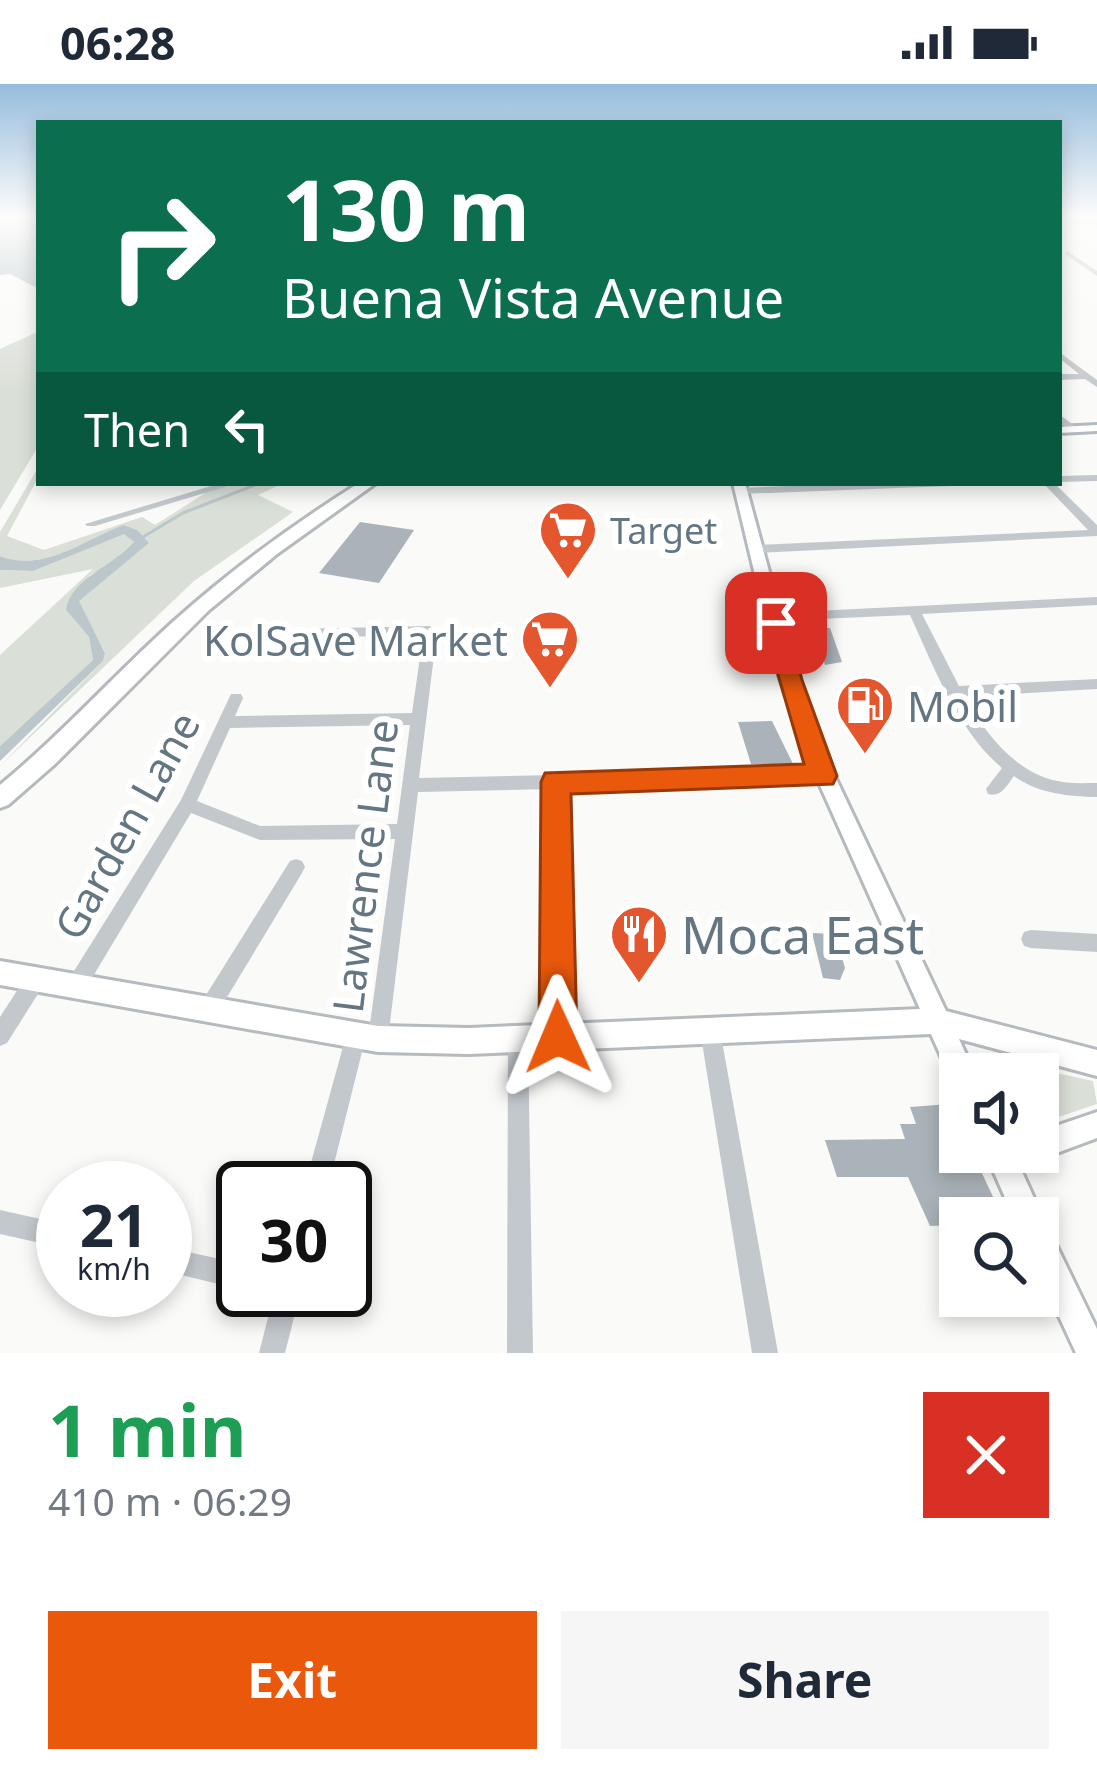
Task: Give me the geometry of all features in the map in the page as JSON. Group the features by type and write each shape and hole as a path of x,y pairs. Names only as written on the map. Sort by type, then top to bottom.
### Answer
{"highway":[{"path":"0,798 38,768 219,590 311,519 364,486"},
{"path":"0,816 38,768"}],"main road":[{"path":"1066,429 1097,428"},
{"path":"740,487 789,680 823,776 952,1053"},
{"path":"0,973 367,1037 518,1039 938,1021 1097,1063"},
{"path":"1059,1139 1097,1125"},
{"path":"1059,1283 1092,1353"}],"street":[{"path":"1062,356 1092,380"},
{"path":"1062,377 1092,380"},
{"path":"1062,479 1097,478"},
{"path":"189,486 205,492"},
{"path":"91,524 224,486"},
{"path":"740,487 792,486"},
{"path":"1051,486 1097,533"},
{"path":"756,549 1097,533"},
{"path":"774,616 1097,601"},
{"path":"914,610 973,725 1011,769 1054,786 1079,792 1097,790"},
{"name":"Lawrence Lane","path":"298,632 430,631 405,831 367,1037 325,1161"},
{"path":"955,692 1097,684"},
{"name":"Garden Lane","path":"76,986 187,804 236,698"},
{"path":"226,722 419,719"},
{"path":"994,789 1011,769"},
{"path":"411,785 823,776"},
{"path":"556,782 558,1037"},
{"path":"187,804 260,833 405,831"},
{"path":"208,1010 296,867"},
{"path":"1031,939 1097,943"},
{"path":"0,1036 36,979"},
{"path":"710,1030 765,1353"},
{"path":"518,1039 520,1353"},
{"path":"0,1222 36,1230"},
{"path":"272,1353 281,1317"}],"shaded area":[{"path":"12,275 36,275 36,287"},
{"path":"36,332 36,450 0,510 0,349"},
{"path":"36,471 36,482 7,536 44,550 142,517 155,525 216,486 278,486 258,495 293,512 194,581 0,766 103,661 105,652 78,601 149,543 123,525 48,558 16,560 0,556 0,532"},
{"path":"123,525 137,530 149,543 79,601 105,653 103,661 0,761 0,746 93,660 89,637 66,610 84,581 134,542 124,534 33,571 0,570 0,556 48,558"},
{"path":"124,533 134,542 117,561 90,575 66,610 89,637 93,660 0,746 0,655 93,569 0,588 0,570 33,571"},
{"path":"1059,1074 1093,1081 1097,1104 1059,1117"}],"building":[{"path":"360,522 414,530 379,583 319,573"},
{"path":"813,627 830,628 842,662 825,665"},
{"path":"772,721 793,764 751,764 738,722"},
{"path":"812,933 835,934 845,968 840,980 823,978"},
{"path":"939,1105 939,1173 982,1173 993,1197 939,1197 939,1226 930,1226 908,1177 837,1177 825,1140 905,1139 900,1124 916,1124 910,1107"}],"waterway":[{"path":"143,537 183,513 252,486"}],"place":[{"name":"Target","path":"568,581"},
{"name":"KolSave Market","path":"550,690"},
{"name":"Mobil","path":"865,756"},
{"name":"Moca East","path":"639,985"}],"route":[{"path":"558,1037 556,782 823,776 789,680 776,623"}]}
